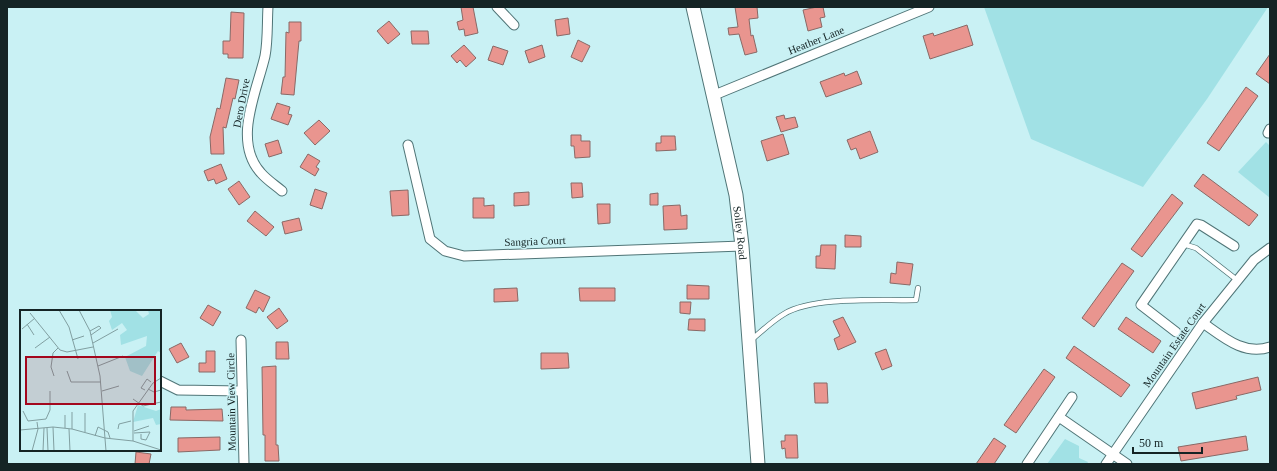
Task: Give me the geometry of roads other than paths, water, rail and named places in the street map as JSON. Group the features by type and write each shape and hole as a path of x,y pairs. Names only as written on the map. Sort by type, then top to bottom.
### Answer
{"main road":[{"name":"Solley Road","path":"693,7 712,96 736,195 742,246 758,464"}],"street":[{"name":"Dero Drive","path":"268,7 265,55 251,106 247,136 250,152 260,172 282,191"},
{"path":"497,7 514,25"},
{"name":"Heather Lane","path":"712,96 929,7"},
{"name":"Sangria Court","path":"408,145 430,239 445,251 464,256 742,246"},
{"path":"1176,332 1141,305 1182,244 1196,225 1199,224 1234,246"},
{"name":"Mountain Estate Court","path":"1106,464 1203,323 1254,260 1270,248"},
{"path":"1203,323 1239,347 1262,350 1270,347"},
{"name":"Mountain View Circle","path":"241,340 244,464"},
{"path":"161,382 178,390 242,391"},
{"path":"1027,464 1072,397"},
{"path":"1059,417 1127,464"}],"lane":[{"path":"1182,244 1196,248 1237,280"},
{"path":"749,342 785,313 799,307 827,302 916,300 918,288"}]}
